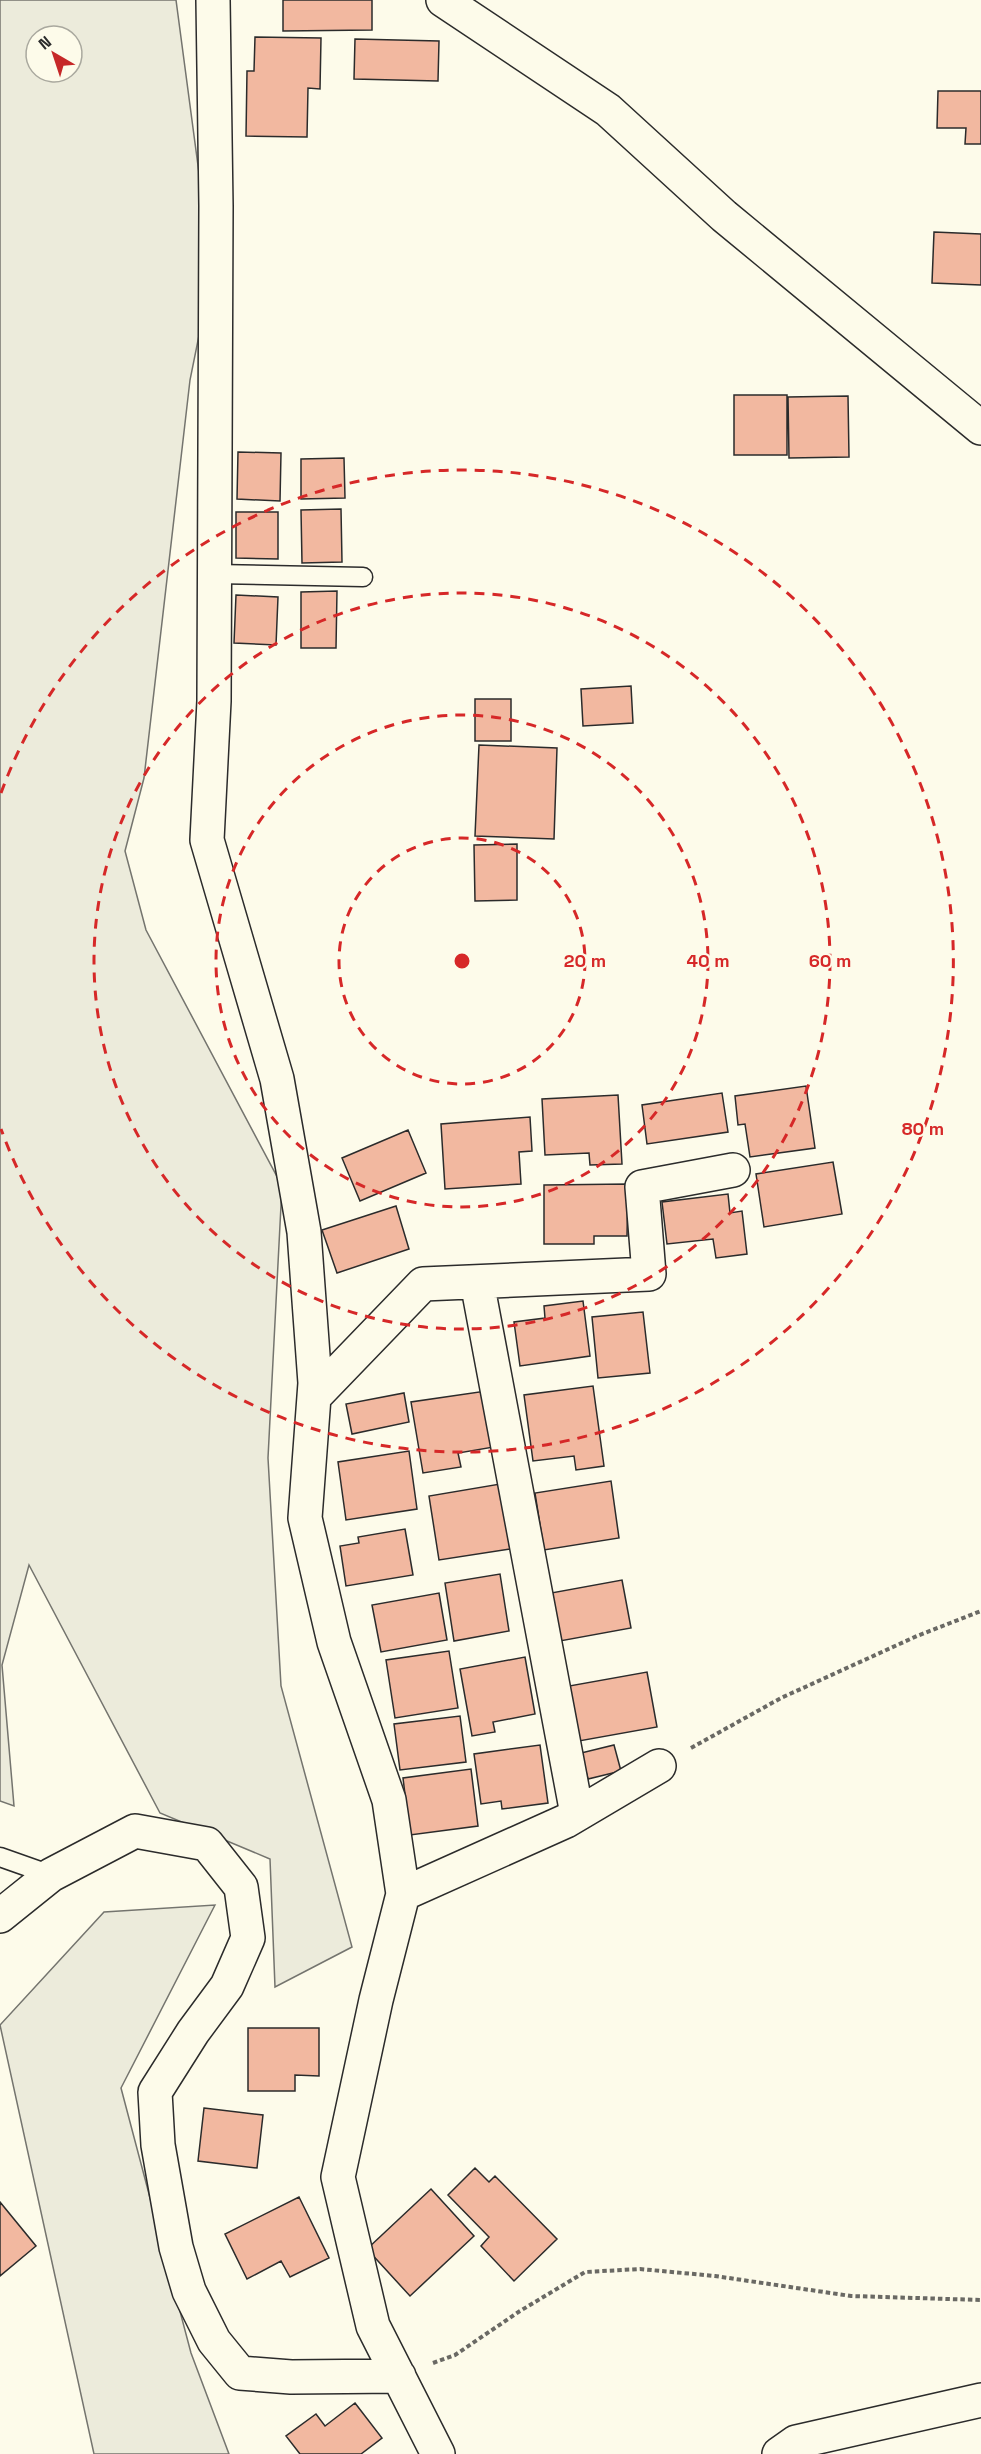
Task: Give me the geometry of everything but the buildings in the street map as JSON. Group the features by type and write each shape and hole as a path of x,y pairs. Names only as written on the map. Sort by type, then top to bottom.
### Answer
{"street":[{"path":"213,0 216,206 214,701 207,840 277,1079 304,1232 315,1383 305,1518 334,1642 388,1800 403,1894 376,2000 338,2177 373,2326 438,2454"},
{"path":"443,0 608,110 724,216 981,428"},
{"path":"314,1397 423,1284 649,1274 642,1187 733,1170"},
{"path":"477,1282 577,1814"},
{"path":"403,1894 577,1814 659,1766"},
{"path":"0,1916 51,1875 135,1831 207,1844 241,1887 248,1938 227,1986 193,2032 155,2092 158,2145 176,2247 189,2291 214,2341 240,2373 291,2377 399,2376"},
{"path":"779,2454 796,2442 981,2400"}],"lane":[{"path":"214,574 363,577"},
{"path":"0,1857 51,1875"}],"path":[{"path":"659,1766 781,1698 917,1636 981,1611"},
{"path":"399,2376 455,2355 520,2311 585,2272 640,2269 715,2276 851,2296 981,2300"}],"shaded area":[{"path":"0,0 176,0 212,271 190,380 144,778 125,851 146,930 282,1186 268,1458 281,1686 352,1947 275,1987 270,1859 160,1813 29,1565 2,1665 14,1806 0,1801"},
{"path":"215,1905 121,2088 191,2353 229,2454 94,2454 0,2025 104,1912"}]}
